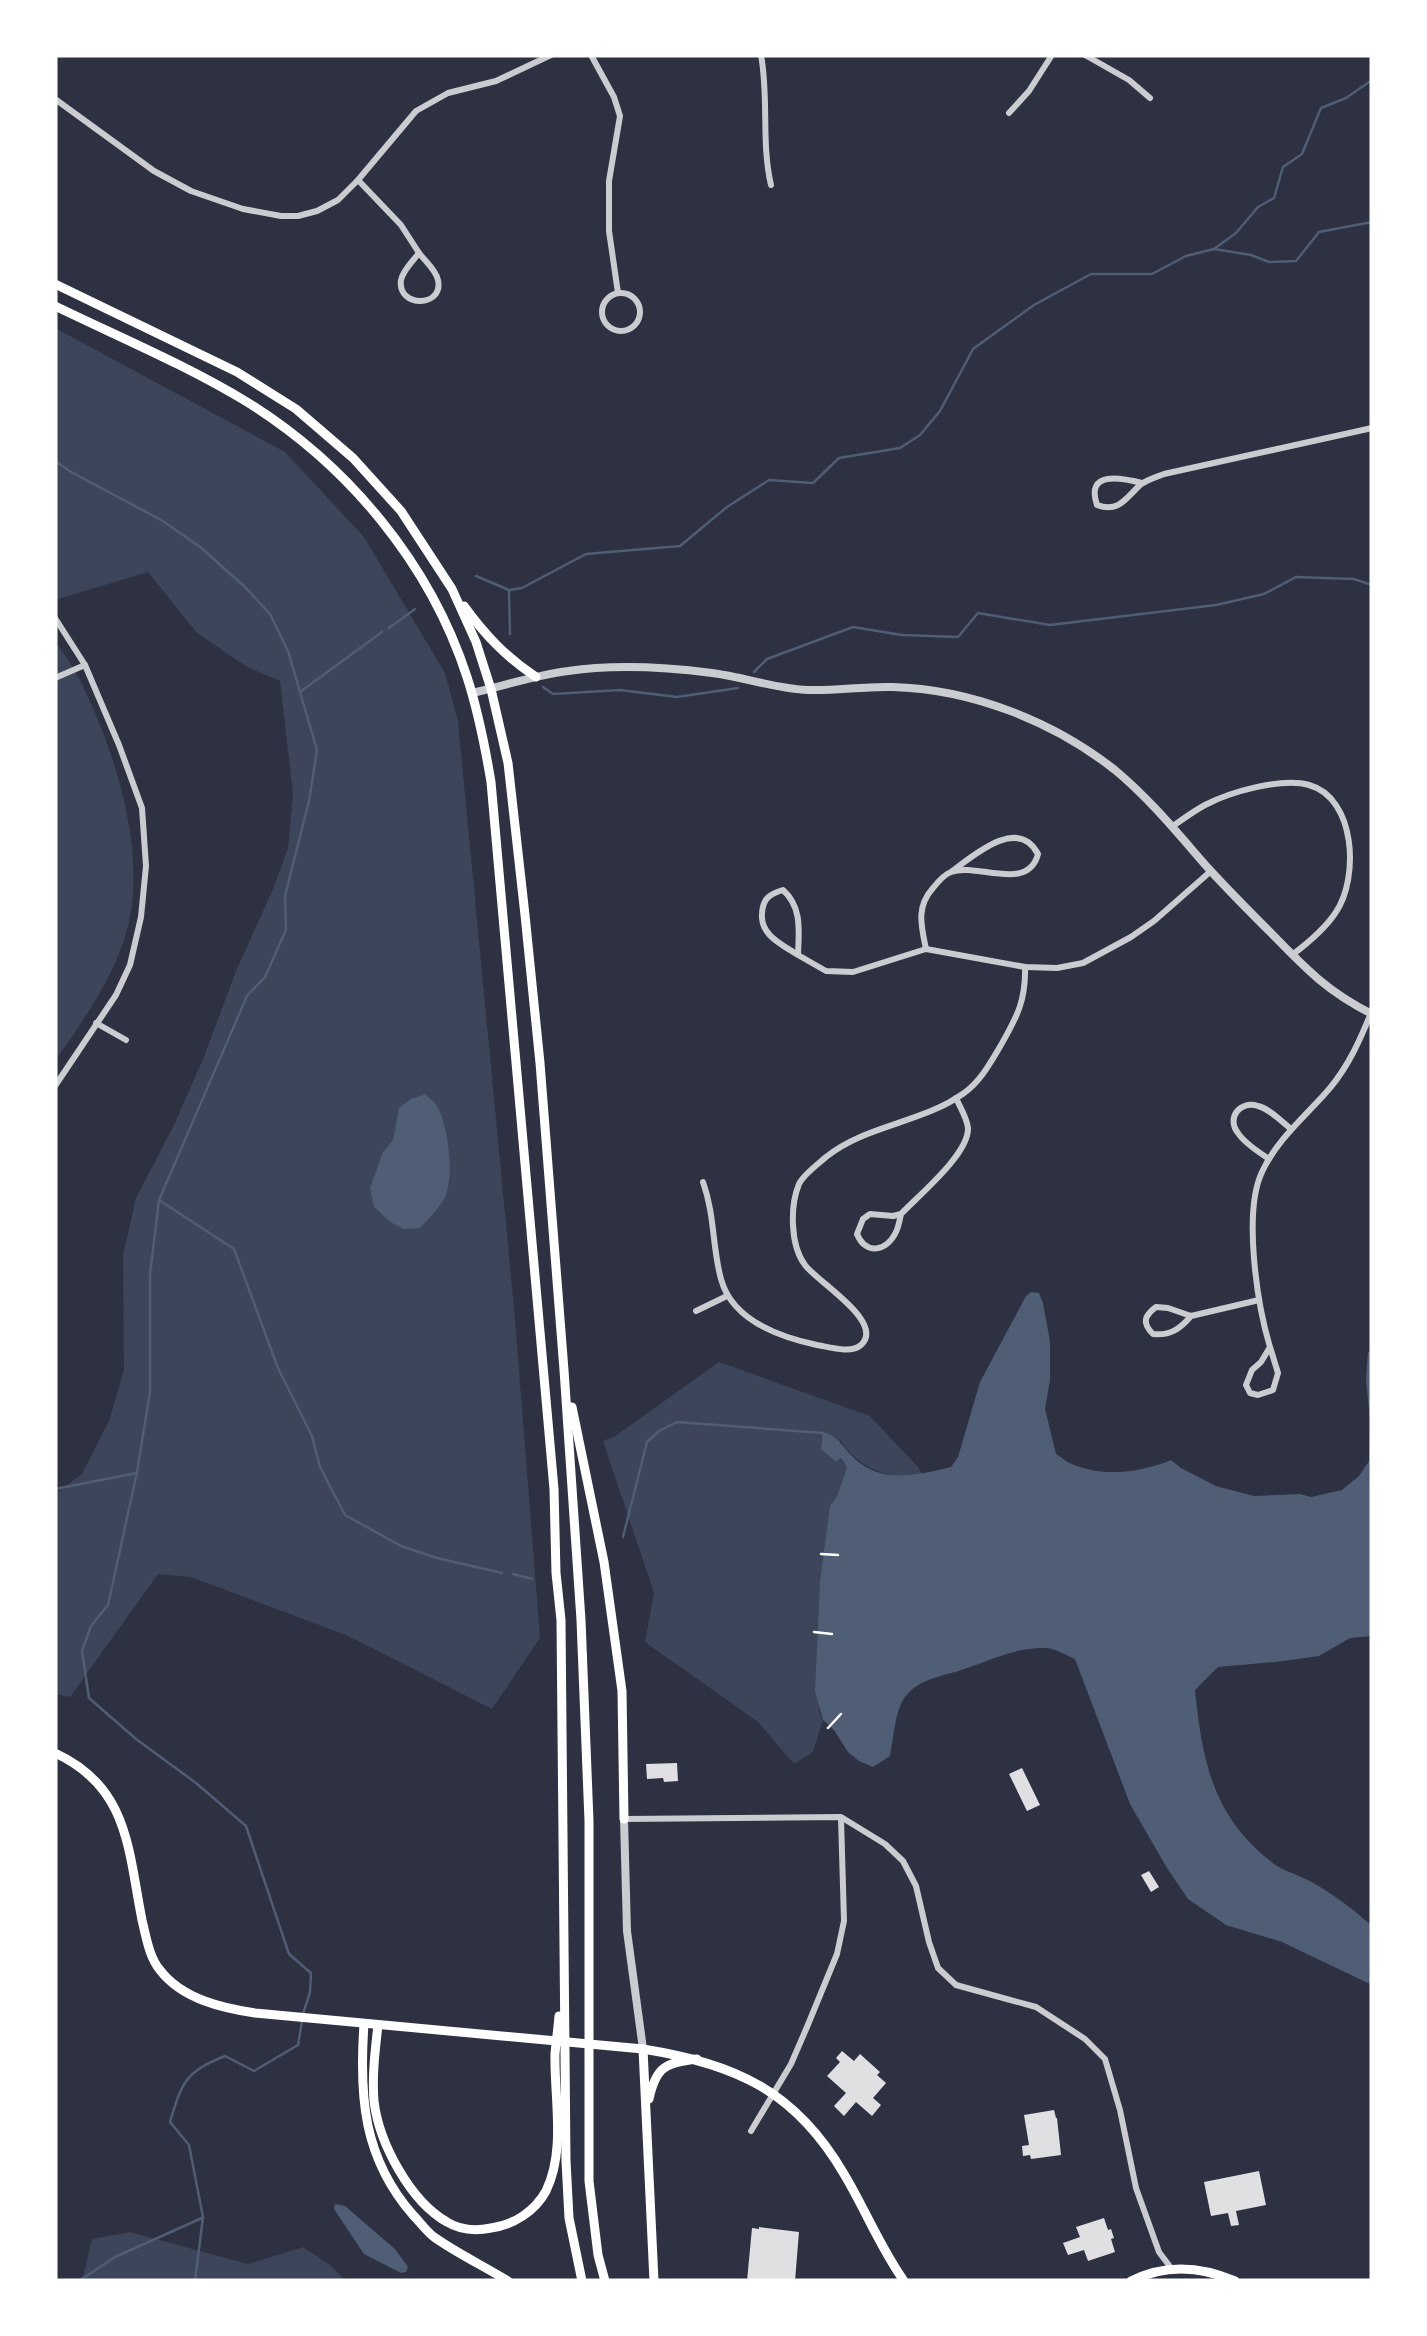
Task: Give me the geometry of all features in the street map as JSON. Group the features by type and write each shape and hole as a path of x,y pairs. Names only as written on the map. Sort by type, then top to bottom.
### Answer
{"main road":[{"path":"55,284 237,372 296,409 353,458 401,512 484,634 536,677"},
{"path":"55,306 246,402 294,434 336,471 374,512 428,589 445,621 472,693 491,782 554,1489 561,1620 566,2161 570,2218 582,2281"},
{"path":"452,589 476,642 508,764 540,1063 581,1620 589,1821 589,2182 605,2281"},
{"path":"564,1370 604,1562 622,1691 624,1819"},
{"path":"55,1753 95,1778 118,1810 147,1941 159,1970 191,1995 226,2008 256,2013 643,2049 697,2059 750,2079 804,2120 823,2143 844,2172 904,2281"},
{"path":"378,2025 373,2070 375,2106 386,2146 418,2199 447,2222 466,2229 507,2225 528,2212 544,2194 551,2176 555,2154 555,2053 564,1979"},
{"path":"364,2024 360,2072 364,2116 380,2164 402,2202 432,2236 508,2281"},
{"path":"643,2049 654,2281"},
{"path":"646,2112 652,2086 662,2068 673,2062 697,2059"},
{"path":"1131,2281 1171,2268 1197,2270 1235,2281"}],"street":[{"path":"55,99 154,171 192,191 243,208 298,216 338,200 416,111 448,93 496,81 551,55"},
{"path":"592,55 620,116 609,181 609,231 618,293"},
{"path":"761,55 766,103 764,157 771,184"},
{"path":"1009,112 1029,91 1052,55"},
{"path":"1085,55 1129,80 1150,98"},
{"path":"358,180 401,225 435,273 438,285 434,296 423,302 410,300 401,285 419,253"},
{"path":"618,293 633,297 640,308 634,326 623,331 606,324 602,312 605,301 618,293"},
{"path":"1142,483 1118,478 1101,481 1093,493 1097,505 1116,507 1142,483 1164,474 1372,428"},
{"path":"55,618 85,665 119,744 142,808 146,866 141,917 130,965 116,995 55,1086"},
{"path":"55,678 85,665"},
{"path":"472,693 569,670 598,668 714,673 807,690 891,686 925,690 978,701 1032,719 1115,770 1312,976 1340,998 1371,1013 1346,1066 1291,1129 1260,1174 1252,1202 1252,1234 1259,1300 1278,1373 1274,1390 1258,1396 1250,1393 1246,1385 1270,1347"},
{"path":"1172,826 1206,804 1266,786 1306,784 1334,801 1344,818 1349,841 1346,891 1337,912 1292,954"},
{"path":"926,948 920,918 922,902 935,884 951,872 978,852 1010,836 1024,839 1038,854 1027,870 1013,875 951,872"},
{"path":"798,954 797,909 792,898 782,890 770,894 764,901 761,918 765,930 774,940 826,971 853,972 926,948 1025,967 1057,968 1107,951 1154,921 1211,871"},
{"path":"704,1182 712,1207 721,1278 727,1296 745,1316 786,1336 827,1347 858,1348 864,1341 864,1322 803,1264 794,1238 800,1181 851,1141 966,1092 992,1062 1018,1017 1026,984 1025,967"},
{"path":"96,1023 126,1040"},
{"path":"901,1214 870,1214 859,1225 860,1242 878,1248 888,1244 896,1234 901,1214 953,1162 965,1144 968,1127 956,1098"},
{"path":"1269,1159 1237,1133 1232,1123 1234,1114 1240,1107 1260,1106 1291,1129"},
{"path":"696,1312 727,1296"},
{"path":"1191,1316 1156,1307 1148,1314 1146,1328 1163,1335 1174,1332 1191,1316 1259,1300"},
{"path":"751,2131 790,2064 842,1938 841,1817"},
{"path":"643,2049 627,1931 624,1819 841,1817 885,1844 903,1861 916,1886 938,1968 956,1984 1036,2008 1085,2039 1105,2059 1136,2188 1159,2252 1171,2268"}],"path":[{"path":"821,1554 838,1555"},
{"path":"814,1632 832,1634"},
{"path":"828,1728 841,1714"}],"shaded area":[{"path":"55,328 285,452 364,537 445,673 458,721 515,1318 540,1638 492,1709 346,1635 191,1577 158,1574 70,1697 55,1694 55,1494 82,1474 109,1421 124,1370 123,1255 136,1198 174,1125 273,889 288,848 293,794 280,681 247,667 197,633 148,572 55,600"},
{"path":"55,641 93,707 115,768 130,833 133,896 116,962 55,1061"},
{"path":"425,1094 437,1106 444,1125 450,1163 448,1186 441,1204 420,1228 403,1229 374,1207 370,1188 383,1152 393,1140 399,1108"},
{"path":"1031,1292 1039,1293 1043,1303 1050,1341 1045,1409 1056,1454 1088,1469 1124,1472 1171,1460 1216,1486 1254,1496 1311,1497 1342,1490 1369,1461 1366,1379 1368,1352 1372,1351 1372,1636 1350,1638 1319,1656 1218,1667 1195,1690 1206,1762 1234,1824 1278,1867 1327,1891 1372,1926 1372,1985 1282,1942 1226,1925 1188,1899 1130,1804 1075,1659 1050,1649 1026,1649 923,1682 902,1702 890,1756 873,1767 848,1752 823,1720 815,1691 820,1582 830,1506 847,1467 841,1458 836,1462 821,1449 823,1432 875,1472 900,1476 951,1467 958,1457 980,1382"},
{"path":"719,1362 870,1416 924,1477 899,1476 866,1466 840,1440 840,1458 847,1467 837,1496 819,1712 823,1720 813,1752 794,1764 758,1722 645,1642 654,1593 603,1441"},
{"path":"335,2204 345,2206 395,2249 408,2267 406,2272 364,2254 334,2209"},
{"path":"130,2232 248,2264 303,2247 346,2281 82,2281 92,2239"}],"building":[{"path":"677,1763 678,1781 647,1779 646,1764"},
{"path":"1022,1768 1040,1805 1027,1811 1009,1774"},
{"path":"1149,1871 1159,1887 1151,1892 1141,1875"},
{"path":"842,2051 854,2061 860,2054 886,2083 873,2098 881,2105 872,2116 856,2102 844,2116 834,2106 846,2093 827,2076 840,2062 836,2058"},
{"path":"1054,2110 1061,2155 1031,2159 1030,2155 1023,2156 1022,2146 1029,2145 1024,2115"},
{"path":"1259,2171 1266,2205 1236,2211 1239,2225 1231,2226 1228,2213 1211,2216 1204,2182"},
{"path":"1104,2218 1114,2238 1111,2239 1115,2252 1088,2261 1084,2250 1068,2255 1063,2243 1080,2237 1076,2227"},
{"path":"752,2228 799,2232 795,2281 747,2281"}],"waterway":[{"path":"1214,249 1236,233 1258,207 1274,198 1283,167 1302,154 1321,108 1346,98 1372,80"},
{"path":"476,576 509,590 522,588 586,554 680,546 727,507 769,480 813,483 839,458 900,448 920,435 940,411 973,349 1034,305 1091,274 1152,274 1186,256 1214,249 1269,262 1296,261 1319,232 1372,222"},
{"path":"55,461 163,521 200,547 270,614 288,651 317,750 309,801 285,896 286,930 265,977 247,996 159,1200 150,1275 150,1392 137,1472 108,1605 91,1626 82,1651 89,1698 246,1826 289,1954 311,1973 303,2014"},
{"path":"754,672 767,659 853,627 902,635 958,637 978,613 1050,625 1216,605 1264,594 1296,577 1354,579 1372,585"},
{"path":"509,591 510,634"},
{"path":"389,628 415,609"},
{"path":"300,692 382,632"},
{"path":"543,687 553,694 620,690 677,697 738,688"},
{"path":"159,1200 234,1249 278,1368 345,1515 401,1546 502,1573"},
{"path":"623,1537 647,1442 659,1431 677,1422 823,1433"},
{"path":"55,1489 137,1473"},
{"path":"513,1574 532,1579"},
{"path":"195,2281 203,2217 189,2145 170,2122 178,2097 193,2073 225,2056 254,2071 298,2045 302,2021"},
{"path":"79,2281 115,2257 202,2218"}]}
